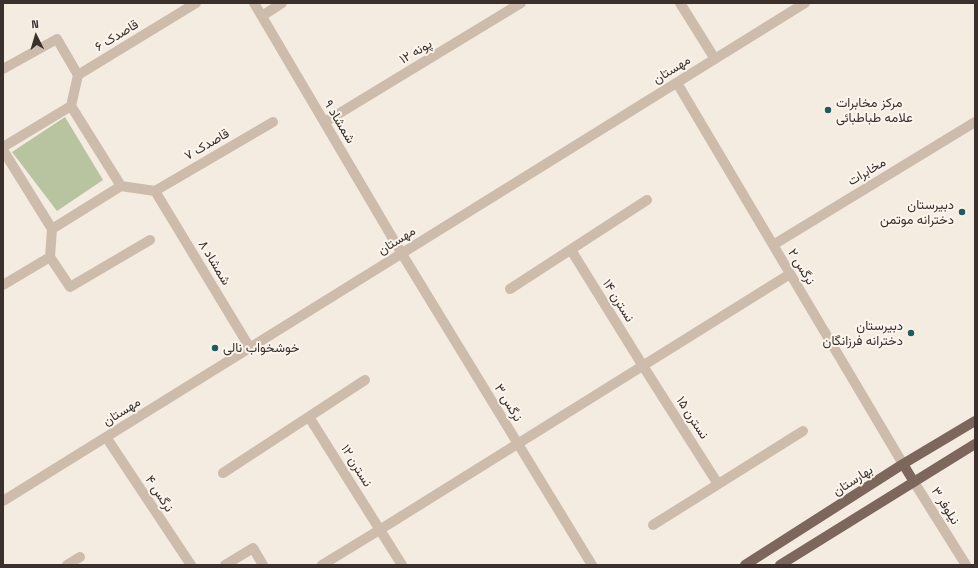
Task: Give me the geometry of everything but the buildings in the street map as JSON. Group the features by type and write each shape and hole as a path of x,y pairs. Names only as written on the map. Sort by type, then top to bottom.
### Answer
{"main road":[{"name":"بهارستان","path":"745,565 975,420"},
{"path":"780,565 975,444"},
{"path":"903,464 914,482"}],"street":[{"name":"قاصدک ۶","path":"78,75 196,3"},
{"name":"شمشاد ۹","path":"254,3 402,254"},
{"path":"262,16 282,3"},
{"name":"پونه ۱۲","path":"325,122 521,3"},
{"path":"680,3 715,59"},
{"name":"مهستان","path":"4,500 805,3"},
{"path":"3,69 57,39 78,75 71,106 121,186"},
{"name":"نرگس ۲","path":"676,83 903,464"},
{"path":"3,147 71,106"},
{"name":"قاصدک ۷","path":"155,191 273,122"},
{"name":"مخابرات","path":"773,245 975,122"},
{"path":"3,150 52,229 50,258 70,287 150,240"},
{"path":"52,229 121,186 155,191"},
{"name":"شمشاد ۸","path":"155,191 250,348"},
{"path":"510,289 648,200"},
{"name":"نسترن ۱۴","path":"571,250 643,366"},
{"name":"نرگس ۳","path":"402,254 592,565"},
{"path":"3,286 50,258"},
{"path":"322,565 790,274"},
{"name":"نسترن ۱۵","path":"643,366 718,484"},
{"path":"223,473 365,380"},
{"name":"نسترن ۱۲","path":"309,417 381,529 402,565"},
{"path":"653,525 803,431"},
{"name":"نرگس ۴","path":"106,437 191,565"},
{"name":"نیلوفر ۳","path":"914,482 966,565"},
{"path":"225,565 253,548 263,565"},
{"path":"67,565 80,557"}],"green space":[{"path":"65,117 103,180 57,211 12,152"}],"place":[{"name":"مرکز مخابرات علامه طباطبائی","path":"828,110"},
{"name":"دبیرستان دخترانه موتمن","path":"962,212"},
{"name":"دبیرستان دخترانه فرزانگان","path":"911,333"},
{"name":"خوشخواب نالی","path":"215,348"}]}
